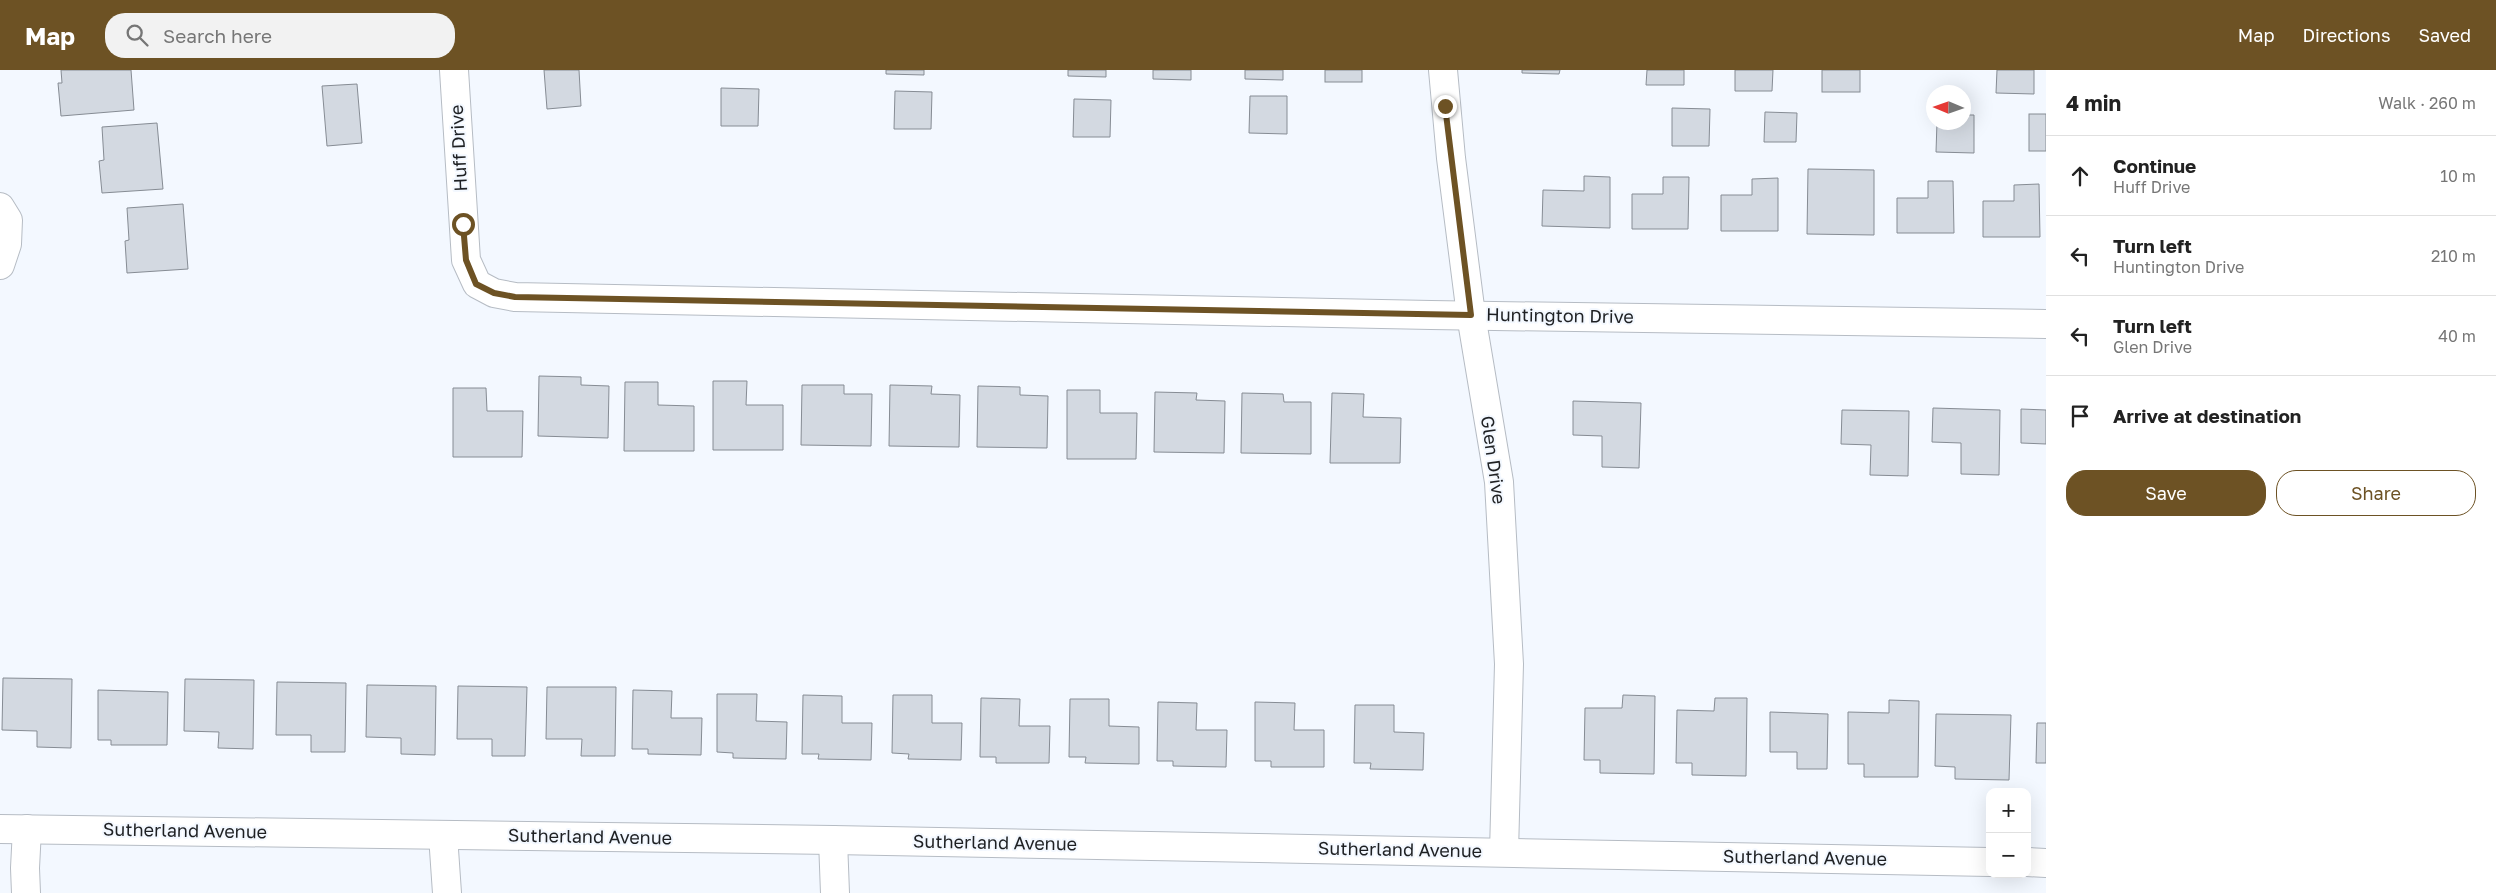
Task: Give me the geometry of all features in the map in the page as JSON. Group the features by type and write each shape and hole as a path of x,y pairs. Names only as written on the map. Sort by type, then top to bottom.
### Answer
{"street":[{"name":"Huff Drive","path":"454,70 466,260 476,284"},
{"name":"Glen Drive","path":"1443,70 1450,158 1471,315 1499,492 1509,664 1504,852"},
{"path":"0,207 8,220 1,263"},
{"name":"Huntington Drive","path":"476,284 494,293 515,297 2046,324"},
{"name":"Sutherland Avenue","path":"0,829 833,840 1986,862"},
{"path":"26,893 27,829"},
{"path":"443,835 447,893"},
{"path":"833,840 835,893"},
{"path":"2031,862 2046,863"}],"building":[{"path":"61,70 131,70 134,110 61,116 58,83 62,83"},
{"path":"544,70 579,70 581,106 547,109"},
{"path":"886,70 924,70 924,75 886,74"},
{"path":"1068,70 1106,70 1106,77 1068,76"},
{"path":"1153,70 1191,70 1191,80 1153,79"},
{"path":"1245,70 1283,70 1283,80 1245,79"},
{"path":"1325,70 1362,70 1362,82 1325,82"},
{"path":"1522,70 1560,70 1559,74 1522,73"},
{"path":"1647,70 1684,70 1684,85 1646,85"},
{"path":"1735,70 1773,70 1772,91 1735,91"},
{"path":"1822,70 1860,70 1860,92 1822,92"},
{"path":"1997,70 2034,70 2034,94 1996,93"},
{"path":"357,84 362,143 327,146 322,86"},
{"path":"721,88 759,89 758,126 721,126"},
{"path":"895,91 932,92 931,129 894,129"},
{"path":"1250,96 1287,96 1287,134 1249,133"},
{"path":"1074,99 1111,100 1110,137 1073,137"},
{"path":"1672,108 1710,109 1709,146 1672,146"},
{"path":"1765,112 1797,113 1796,142 1764,142"},
{"path":"2029,114 2046,114 2046,151 2029,151"},
{"path":"1971,115 1974,115 1974,153 1936,152 1937,130 1971,130"},
{"path":"157,123 163,189 102,193 99,161 104,160 102,127"},
{"path":"1808,169 1874,170 1874,235 1807,234"},
{"path":"1584,176 1610,177 1610,228 1542,226 1543,190 1584,191"},
{"path":"1663,177 1689,177 1688,229 1632,229 1632,194 1663,194"},
{"path":"1778,178 1778,231 1721,231 1721,195 1752,195 1752,179"},
{"path":"1928,181 1953,181 1954,233 1897,233 1897,198 1928,198"},
{"path":"2039,184 2040,237 1983,237 1983,201 2014,201 2014,185"},
{"path":"183,204 188,269 127,273 125,241 129,240 127,208"},
{"path":"539,376 581,377 581,385 609,386 608,438 538,436"},
{"path":"713,381 747,381 746,405 783,405 783,450 713,450"},
{"path":"625,382 658,382 658,405 694,406 694,451 624,451"},
{"path":"802,385 844,385 844,394 872,394 871,446 801,445"},
{"path":"890,385 932,386 931,394 960,395 959,447 889,446"},
{"path":"978,386 1020,387 1020,395 1048,396 1047,448 977,447"},
{"path":"453,388 486,388 487,411 523,411 522,457 453,457"},
{"path":"1067,390 1100,390 1100,413 1137,413 1136,459 1067,459"},
{"path":"1155,392 1197,393 1196,400 1225,401 1224,453 1154,452"},
{"path":"1242,393 1283,394 1284,402 1311,402 1311,454 1241,453"},
{"path":"1332,393 1364,394 1363,417 1401,418 1400,463 1330,463"},
{"path":"1573,401 1641,403 1639,468 1602,467 1602,436 1573,435"},
{"path":"1933,408 2000,410 1999,475 1961,474 1961,443 1932,442"},
{"path":"2021,409 2046,410 2046,444 2021,443"},
{"path":"1842,410 1909,411 1908,476 1870,475 1871,445 1841,444"},
{"path":"3,678 72,679 71,748 37,747 37,731 2,730"},
{"path":"185,679 254,680 253,749 218,748 219,732 184,731"},
{"path":"277,682 346,683 345,752 311,752 311,735 276,735"},
{"path":"367,685 436,686 435,755 401,754 401,738 366,737"},
{"path":"458,686 527,687 525,756 492,756 492,739 457,739"},
{"path":"547,687 616,687 615,756 581,756 582,739 546,739"},
{"path":"98,690 168,692 167,745 111,745 111,740 98,740"},
{"path":"633,690 672,691 671,718 702,718 701,755 648,754 648,749 632,749"},
{"path":"717,694 757,694 756,721 787,722 786,759 733,758 733,753 717,752"},
{"path":"803,695 842,696 842,723 872,723 871,760 818,759 819,754 802,754"},
{"path":"893,695 932,695 932,723 962,723 961,760 908,759 909,754 892,753"},
{"path":"1623,695 1655,696 1654,774 1600,773 1600,760 1584,760 1585,708 1622,708"},
{"path":"981,698 1020,699 1019,726 1050,726 1049,763 996,763 996,757 980,757"},
{"path":"1715,698 1747,698 1746,776 1692,775 1692,763 1676,763 1677,710 1714,711"},
{"path":"1070,699 1109,699 1109,726 1139,727 1139,764 1085,763 1086,757 1069,757"},
{"path":"1889,700 1919,701 1918,777 1864,777 1864,764 1848,764 1848,712 1889,713"},
{"path":"1158,702 1197,703 1196,730 1227,730 1226,767 1173,766 1173,761 1157,761"},
{"path":"1255,702 1295,703 1294,730 1324,730 1324,767 1271,767 1271,761 1255,761"},
{"path":"1355,705 1394,705 1394,732 1424,733 1423,770 1370,769 1371,763 1354,763"},
{"path":"1770,712 1828,714 1827,769 1797,769 1797,752 1770,752"},
{"path":"1936,714 2011,715 2009,780 1955,779 1955,767 1935,766"},
{"path":"2037,723 2046,723 2046,763 2036,763"}],"route":[{"path":"463,224 466,260 476,284 494,293 515,297 1471,315 1445,106"}]}
